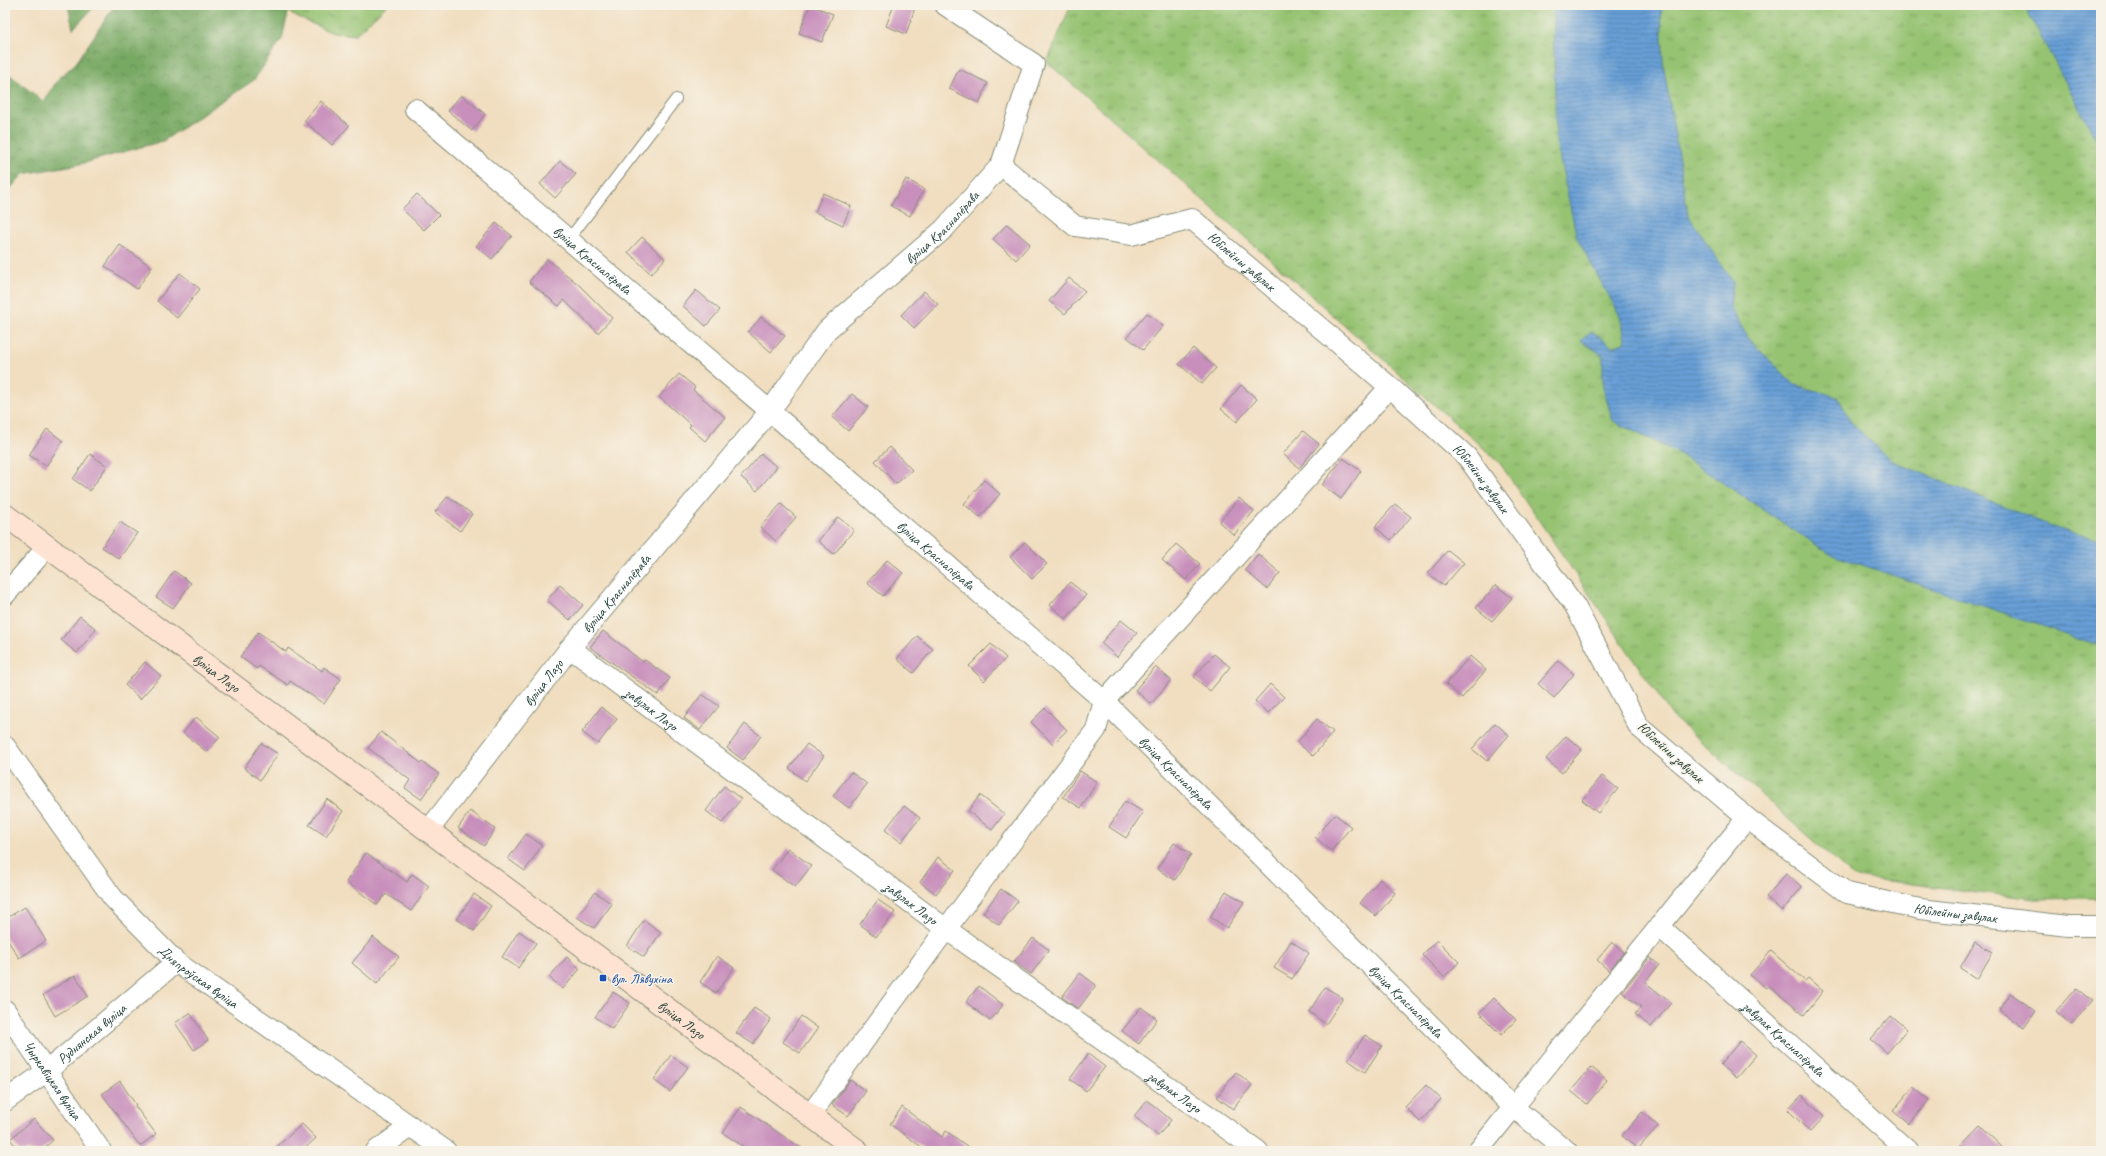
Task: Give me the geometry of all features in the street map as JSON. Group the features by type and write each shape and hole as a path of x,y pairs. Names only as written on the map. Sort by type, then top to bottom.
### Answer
{"main road":[{"name":"вуліца Лазо","path":"5,514 858,1151"}],"street":[{"path":"945,5 1034,64 1001,165"},
{"name":"вуліца Краснапёрава","path":"415,109 770,411 1104,701 1513,1107 1567,1151"},
{"name":"Юбілейны завулак","path":"1001,165 1075,226 1131,235 1192,219 1390,387 1467,457 1575,606 1639,727 1747,818 1847,893 1920,909 2068,926 2101,926"},
{"name":"вуліца Краснапёрава","path":"570,648 770,411 827,330 944,229 1001,165"},
{"path":"810,1115 946,929 1096,730 1104,701 1390,387"},
{"path":"5,595 48,546"},
{"name":"вуліца Лазо","path":"428,831 570,648"},
{"name":"завулак Лазо","path":"570,648 946,929 1258,1151"},
{"name":"Дняпроўская вуліца","path":"5,746 113,898 176,962 446,1151"},
{"path":"1478,1151 1747,818"},
{"name":"завулак Краснапёрава","path":"1659,926 1908,1151"},
{"name":"Руднянская вуліца","path":"5,1101 47,1071 176,962"},
{"name":"Чыркавіцкая вуліца","path":"5,1010 101,1151"},
{"path":"376,1151 411,1126"}],"lane":[{"path":"569,239 676,99"}],"green space":[{"path":"68,5 96,5 73,29"},
{"path":"115,5 288,5 288,13 282,39 254,80 163,141 80,164 23,174 5,195 5,71 44,102 58,79 76,63"},
{"path":"290,5 387,5 355,35 333,33 291,14"},
{"path":"1071,5 2101,5 2101,898 2035,899 1854,877 1673,717 1499,462 1047,62"}],"water":[{"path":"1553,5 1661,5 1663,62 1688,215 1733,282 1730,306 1749,340 1795,385 1838,397 1851,422 1890,460 2058,529 2101,540 2101,646 1830,554 1678,453 1613,421 1603,388 1603,355 1581,341 1591,331 1613,347 1626,342 1620,316 1577,238 1556,141"},
{"path":"2024,5 2101,5 2101,148"}],"building":[{"path":"810,5 833,14 822,42 799,33"},
{"path":"894,5 916,5 906,34 886,26"},
{"path":"959,69 988,83 979,103 949,89"},
{"path":"461,95 485,114 472,131 448,111"},
{"path":"321,101 349,126 332,145 304,121"},
{"path":"560,161 576,174 555,198 540,184"},
{"path":"906,179 924,189 910,216 891,206"},
{"path":"823,193 851,206 843,225 815,212"},
{"path":"417,194 439,215 424,230 402,209"},
{"path":"496,223 512,236 492,259 476,246"},
{"path":"1007,224 1030,244 1016,260 993,239"},
{"path":"642,237 665,259 651,274 628,252"},
{"path":"120,245 152,267 137,289 105,266"},
{"path":"547,259 578,284 612,318 598,333 564,300 559,306 529,282"},
{"path":"180,273 200,289 177,318 157,301"},
{"path":"1069,278 1085,291 1065,314 1049,301"},
{"path":"696,290 720,310 706,326 683,306"},
{"path":"924,291 938,304 914,328 901,315"},
{"path":"1147,313 1163,326 1143,350 1127,337"},
{"path":"761,317 785,336 771,352 748,332"},
{"path":"1193,348 1216,368 1202,384 1179,364"},
{"path":"679,374 695,387 693,390 725,417 705,441 689,427 691,425 659,397"},
{"path":"1241,385 1257,399 1237,422 1221,409"},
{"path":"852,394 868,407 848,431 832,417"},
{"path":"47,429 63,441 46,466 29,455"},
{"path":"1303,431 1319,444 1299,468 1283,454"},
{"path":"890,447 912,470 896,484 875,461"},
{"path":"90,454 107,466 90,491 73,479"},
{"path":"761,454 777,467 757,491 741,477"},
{"path":"1343,458 1361,471 1341,499 1322,485"},
{"path":"984,480 1000,494 980,517 964,504"},
{"path":"448,496 472,514 460,531 435,512"},
{"path":"1239,498 1254,511 1234,535 1219,522"},
{"path":"781,504 796,517 776,541 760,527"},
{"path":"1395,504 1411,517 1391,540 1375,527"},
{"path":"838,517 854,530 834,554 818,541"},
{"path":"120,522 137,533 119,559 102,547"},
{"path":"1025,542 1047,564 1032,579 1010,557"},
{"path":"1176,544 1200,564 1186,580 1162,560"},
{"path":"1448,550 1464,563 1444,586 1428,573"},
{"path":"1258,554 1280,573 1267,589 1245,570"},
{"path":"887,560 903,573 883,596 867,583"},
{"path":"174,571 191,583 173,608 156,597"},
{"path":"1070,582 1086,595 1066,619 1050,605"},
{"path":"560,585 583,605 570,620 547,600"},
{"path":"1496,585 1512,598 1492,621 1476,608"},
{"path":"80,616 96,629 77,653 61,640"},
{"path":"1121,620 1137,633 1117,657 1101,643"},
{"path":"603,631 643,662 645,660 670,678 658,695 590,647"},
{"path":"258,632 286,652 288,648 322,671 324,667 341,679 324,704 290,681 288,685 259,666 257,669 240,657"},
{"path":"917,636 933,649 913,673 897,659"},
{"path":"991,644 1006,658 984,681 969,666"},
{"path":"1214,654 1230,667 1210,691 1194,677"},
{"path":"1470,656 1486,670 1462,698 1446,684"},
{"path":"1558,661 1574,674 1554,698 1538,684"},
{"path":"145,662 161,676 140,699 125,685"},
{"path":"1155,667 1171,680 1151,704 1135,690"},
{"path":"1270,684 1284,697 1268,713 1255,701"},
{"path":"702,694 719,706 700,730 684,718"},
{"path":"601,707 617,719 598,744 582,732"},
{"path":"1045,708 1067,730 1053,744 1031,722"},
{"path":"196,717 220,737 207,752 183,733"},
{"path":"1317,719 1333,732 1313,756 1297,742"},
{"path":"1495,723 1509,735 1487,761 1472,749"},
{"path":"745,724 761,736 743,760 727,748"},
{"path":"381,732 421,763 422,762 439,774 421,799 405,788 410,780 368,748"},
{"path":"1566,736 1582,749 1562,773 1546,759"},
{"path":"261,743 278,754 260,780 244,768"},
{"path":"807,744 824,756 805,781 789,768"},
{"path":"1080,771 1097,782 1081,808 1063,797"},
{"path":"851,772 867,784 849,808 833,796"},
{"path":"1602,776 1618,789 1598,813 1582,800"},
{"path":"724,786 741,799 722,823 706,811"},
{"path":"980,795 1004,814 992,830 968,811"},
{"path":"327,799 343,811 326,836 309,825"},
{"path":"1125,801 1143,812 1126,838 1109,827"},
{"path":"904,806 920,818 901,842 885,830"},
{"path":"470,811 495,829 484,846 458,828"},
{"path":"1335,814 1351,827 1331,851 1315,837"},
{"path":"526,834 542,845 525,871 508,859"},
{"path":"1174,843 1191,854 1175,880 1157,869"},
{"path":"788,848 811,866 795,887 772,870"},
{"path":"366,853 407,882 412,874 429,886 411,911 386,894 377,905 346,882"},
{"path":"938,857 955,870 936,894 920,882"},
{"path":"1786,874 1802,887 1782,911 1766,897"},
{"path":"1380,879 1395,893 1376,916 1360,903"},
{"path":"1001,889 1018,901 999,925 983,913"},
{"path":"1226,891 1244,902 1227,928 1210,917"},
{"path":"595,892 612,904 594,928 577,917"},
{"path":"474,894 491,906 474,931 457,919"},
{"path":"878,900 895,912 876,937 860,924"},
{"path":"25,907 46,941 19,958 5,936 5,919"},
{"path":"644,920 661,932 644,957 627,946"},
{"path":"519,931 536,943 518,968 502,957"},
{"path":"373,937 399,957 377,984 352,963"},
{"path":"1033,938 1049,950 1031,974 1014,962"},
{"path":"1437,940 1459,962 1444,977 1422,955"},
{"path":"1291,941 1309,953 1292,979 1274,968"},
{"path":"1612,942 1624,952 1609,971 1597,960"},
{"path":"1975,942 1993,952 1977,979 1960,968"},
{"path":"1771,951 1805,981 1808,978 1823,991 1804,1015 1769,986 1766,988 1750,975"},
{"path":"717,956 734,968 716,993 700,982"},
{"path":"567,957 580,969 563,989 549,977"},
{"path":"1650,957 1659,965 1645,982 1671,1003 1651,1027 1635,1014 1641,1007 1622,992"},
{"path":"1080,973 1096,985 1078,1009 1062,997"},
{"path":"75,975 88,996 55,1016 43,995"},
{"path":"979,986 1003,1005 990,1021 966,1002"},
{"path":"1325,987 1343,998 1326,1024 1309,1012"},
{"path":"2076,988 2092,1001 2071,1025 2056,1011"},
{"path":"613,992 630,1003 612,1029 595,1017"},
{"path":"2010,993 2036,1011 2024,1028 1999,1010"},
{"path":"1494,998 1516,1020 1501,1035 1479,1013"},
{"path":"1141,1007 1157,1019 1139,1044 1122,1031"},
{"path":"754,1008 771,1019 753,1044 736,1033"},
{"path":"190,1013 208,1040 194,1050 175,1023"},
{"path":"801,1016 818,1028 800,1053 783,1042"},
{"path":"1891,1016 1907,1029 1887,1053 1871,1039"},
{"path":"1365,1035 1382,1046 1365,1072 1348,1060"},
{"path":"1740,1041 1756,1055 1736,1078 1720,1065"},
{"path":"1088,1054 1105,1067 1086,1091 1070,1079"},
{"path":"671,1055 688,1067 670,1092 654,1080"},
{"path":"1591,1067 1607,1080 1587,1104 1571,1091"},
{"path":"1236,1072 1252,1085 1233,1109 1217,1097"},
{"path":"850,1080 866,1091 848,1116 832,1105"},
{"path":"120,1081 136,1105 135,1106 156,1134 140,1146 102,1094"},
{"path":"1426,1085 1441,1099 1420,1122 1405,1107"},
{"path":"1913,1087 1929,1100 1909,1124 1893,1111"},
{"path":"1802,1095 1824,1117 1810,1132 1788,1110"},
{"path":"1147,1100 1171,1120 1158,1136 1134,1116"},
{"path":"741,1107 806,1151 750,1151 723,1133"},
{"path":"902,1107 942,1137 946,1131 974,1151 927,1151 890,1124"},
{"path":"1642,1112 1658,1126 1638,1149 1622,1136"},
{"path":"34,1119 53,1140 41,1151 20,1151 10,1139"},
{"path":"302,1124 316,1138 302,1151 272,1151"},
{"path":"1980,1126 2006,1151 1956,1151"}],"place":[{"name":"вул. Лявухіна","path":"603,978"}]}
